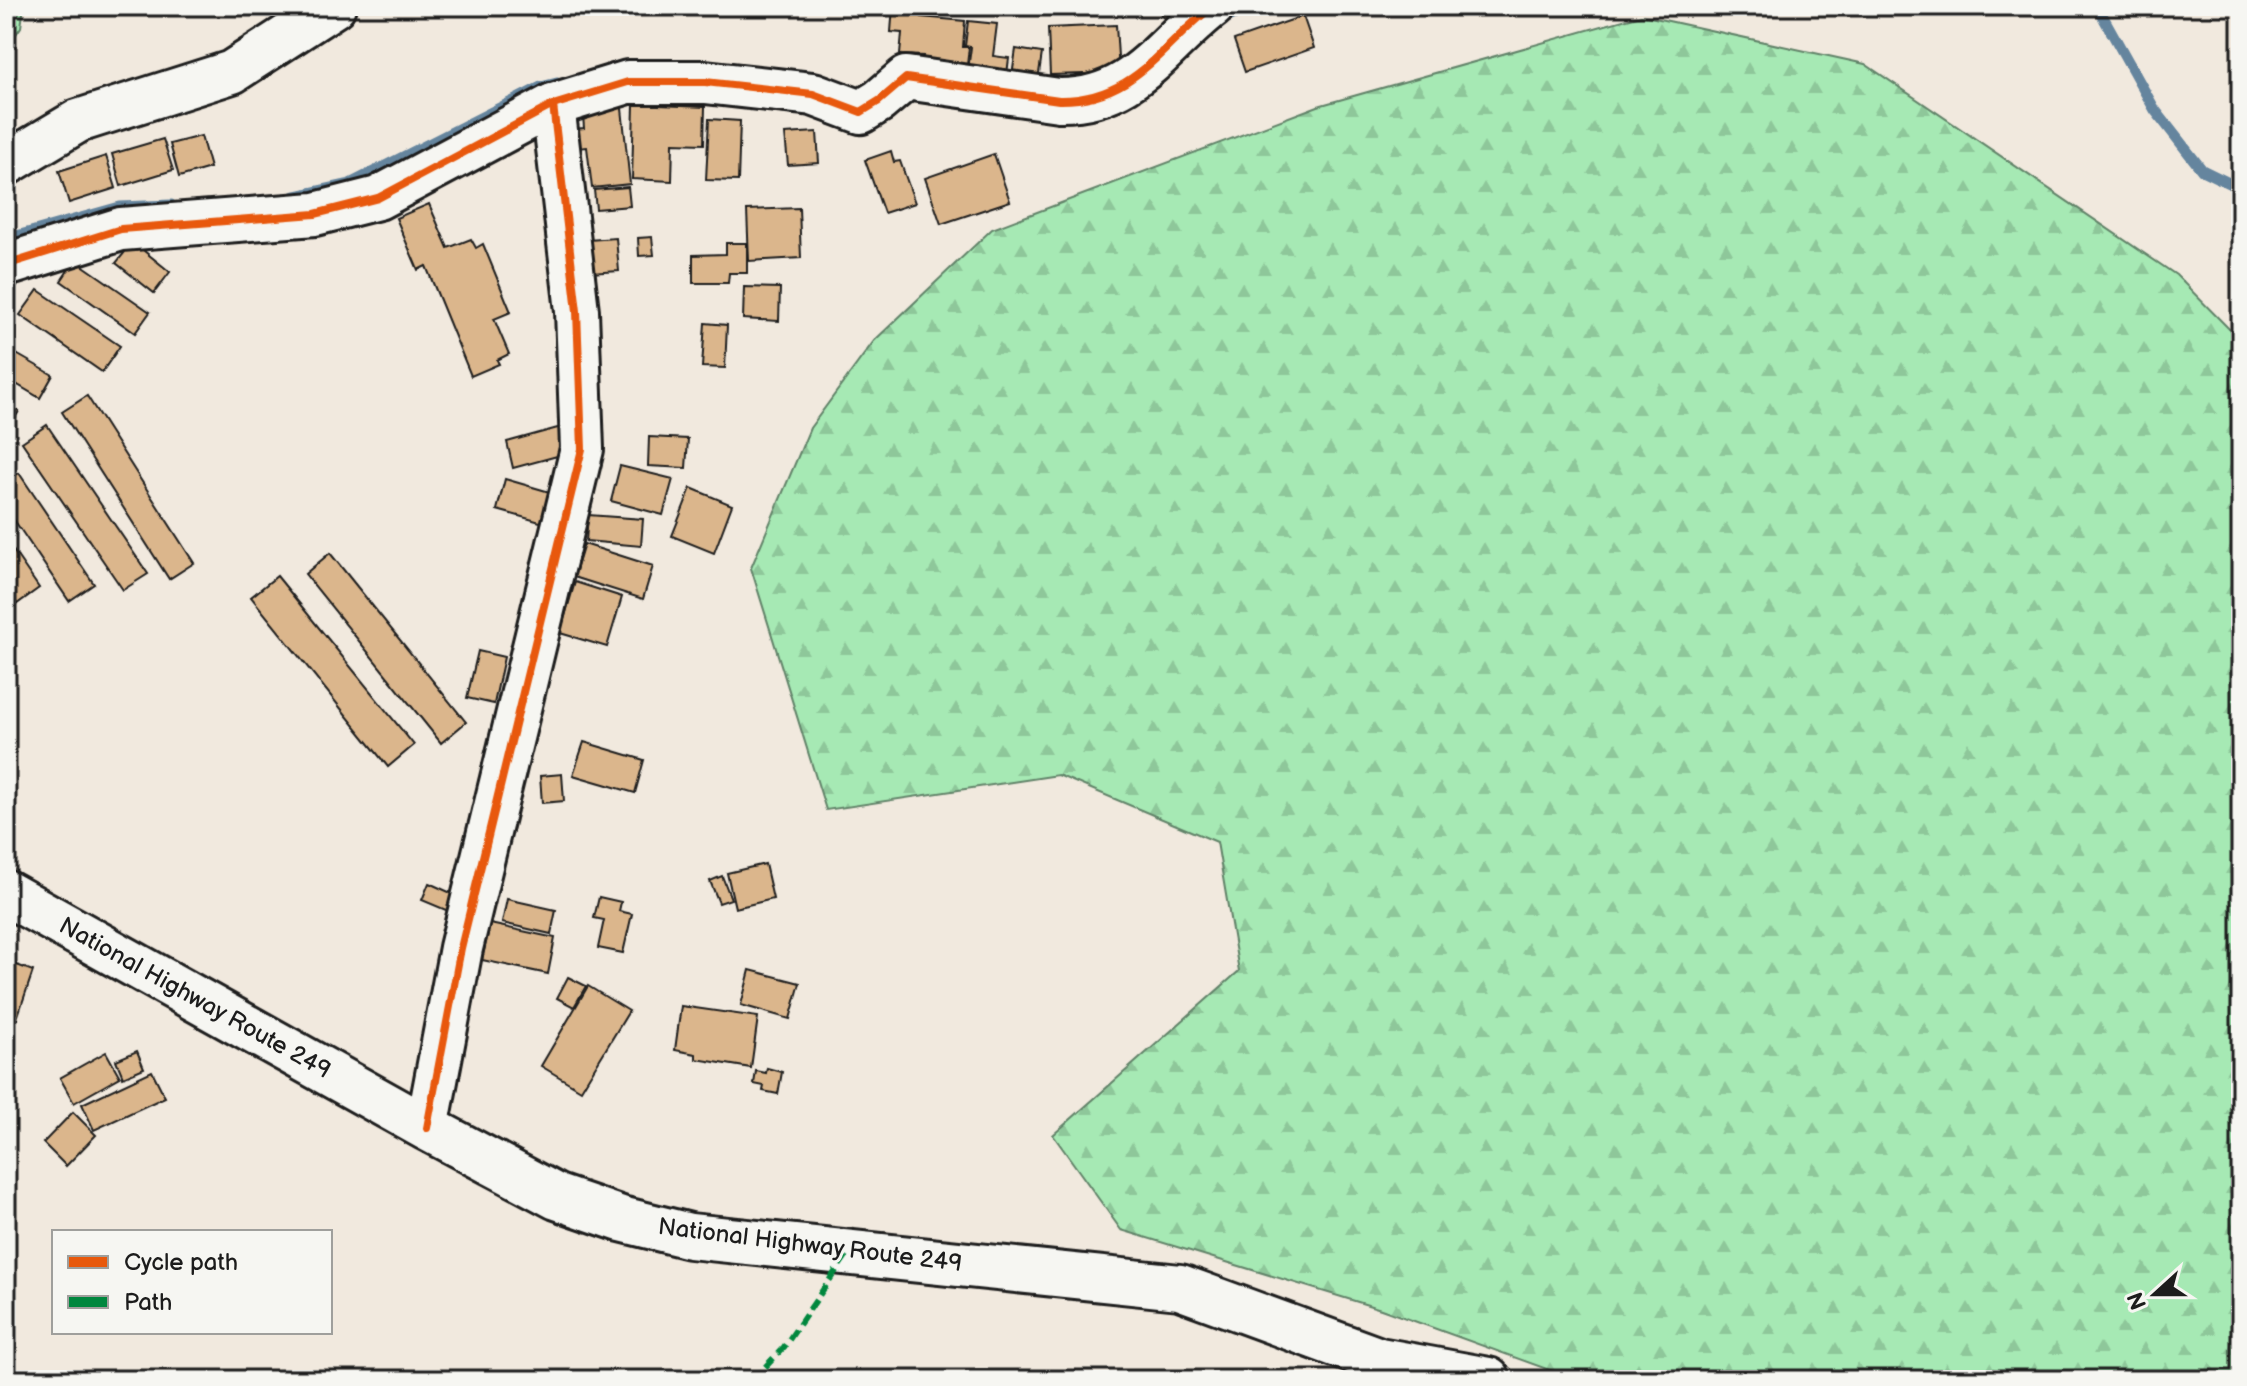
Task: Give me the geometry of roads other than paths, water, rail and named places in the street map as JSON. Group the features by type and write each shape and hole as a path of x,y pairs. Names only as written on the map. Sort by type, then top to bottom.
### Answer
{"highway":[{"name":"National Highway Route 249","path":"6,893 557,1197 621,1219 690,1236 1180,1287 1375,1370 1488,1380"}],"street":[{"path":"6,164 78,121 232,72 334,6"},
{"path":"6,265 121,229 315,214 378,198 553,105 628,82 705,82 813,94 861,112 892,90 1080,101 1129,83 1211,7"},
{"path":"427,1128 461,948 582,449 577,311 553,105"}],"waterway":[{"path":"1219,22 1250,6"},
{"path":"2097,6 2155,110 2202,170 2241,189"},
{"path":"295,196 350,184 541,87 557,83"},
{"path":"6,239 120,207 171,205"}]}
